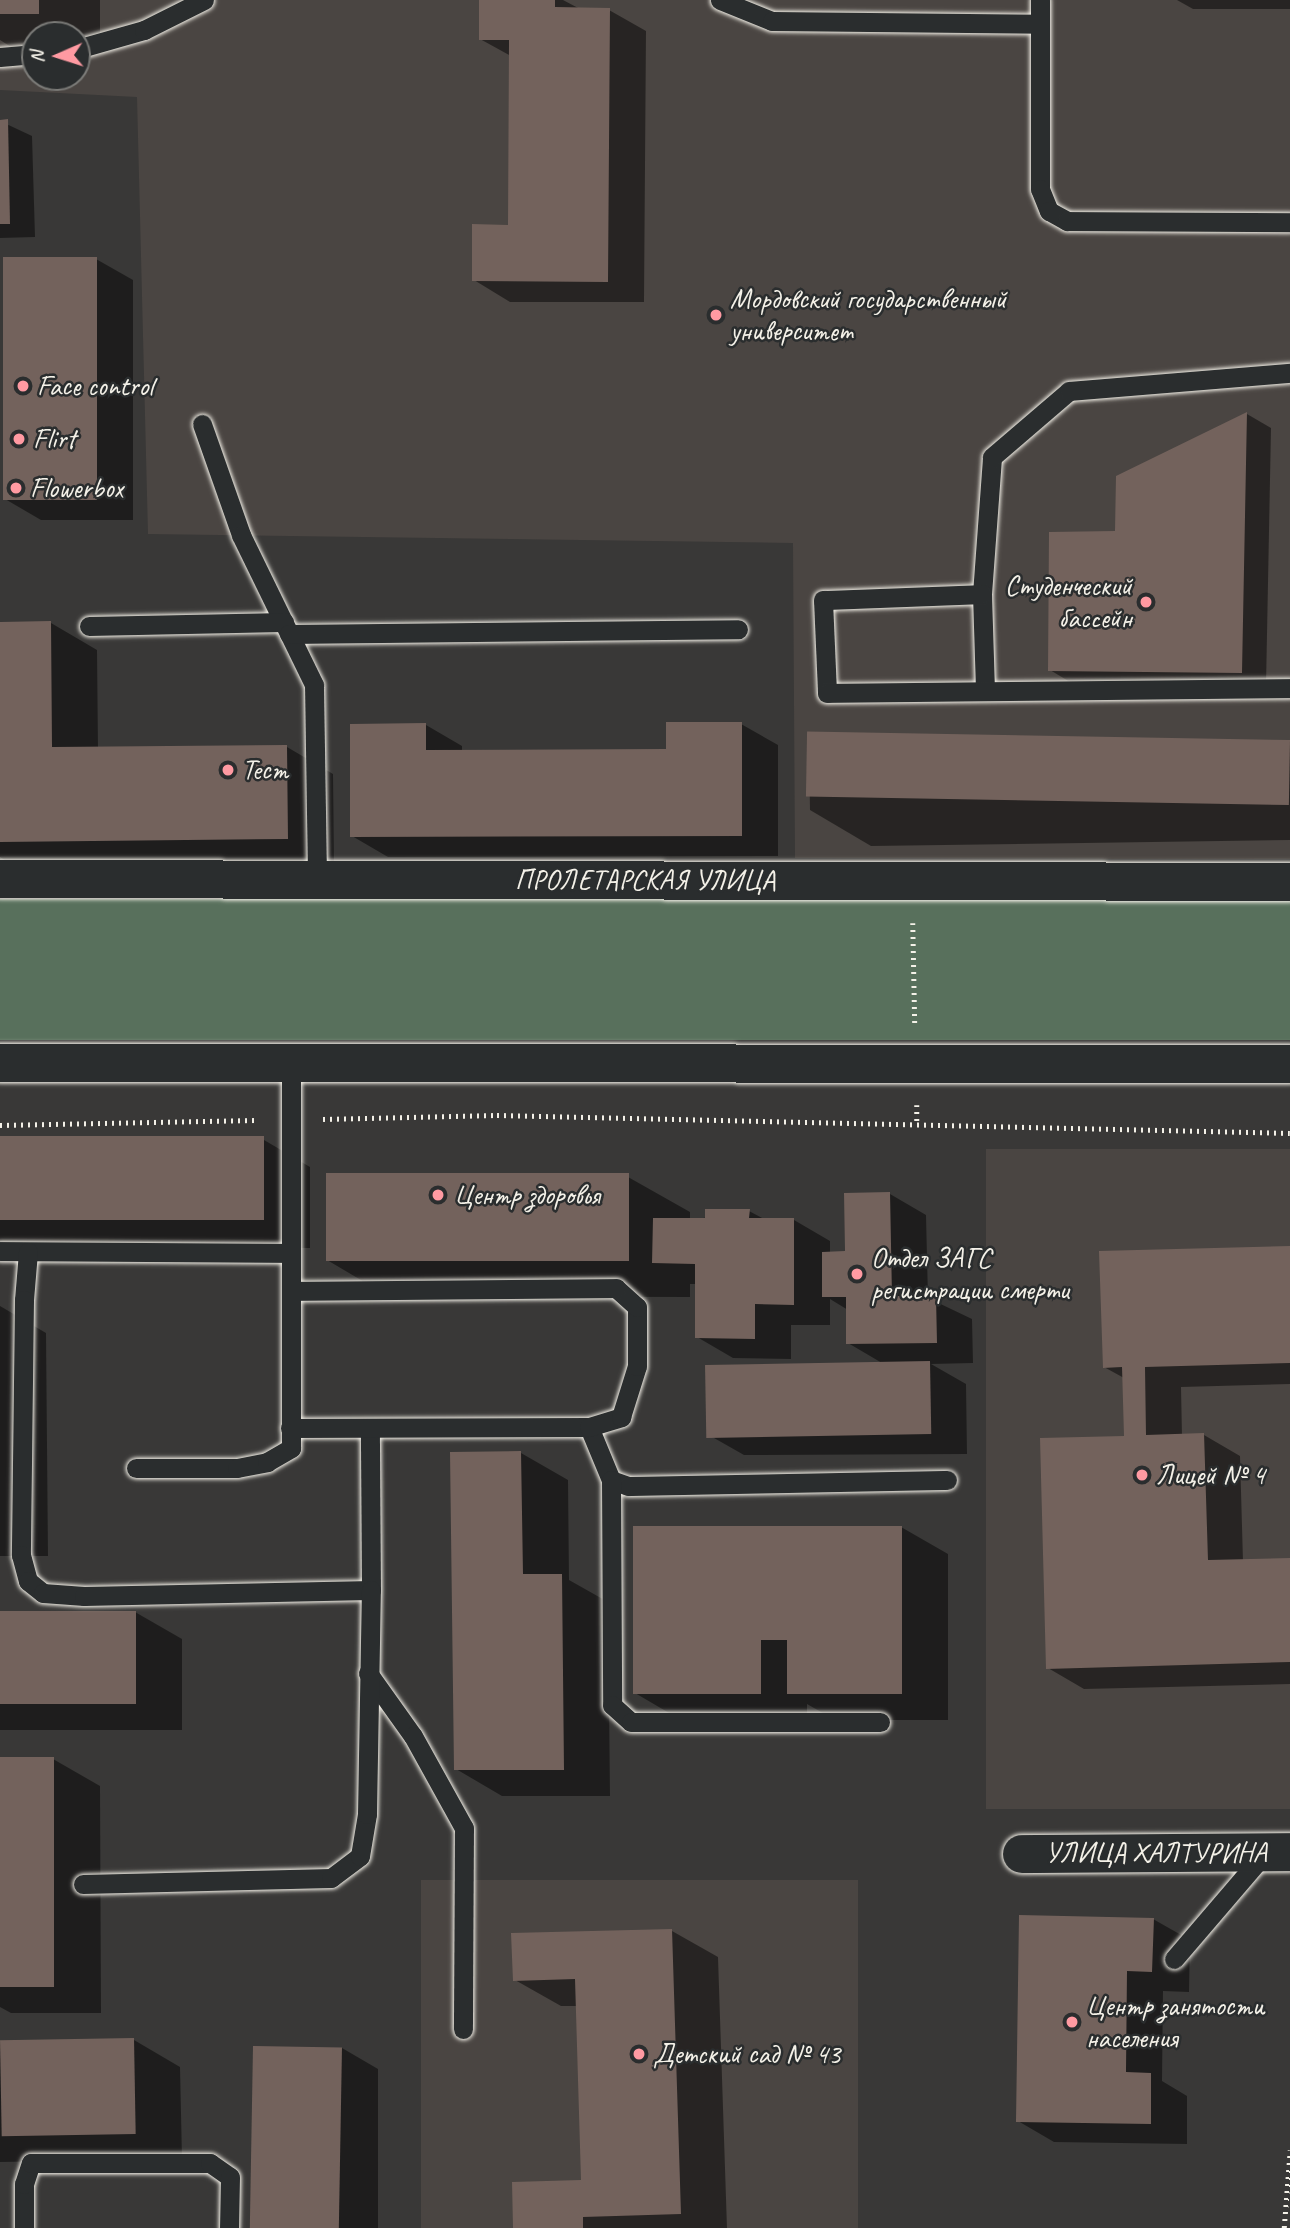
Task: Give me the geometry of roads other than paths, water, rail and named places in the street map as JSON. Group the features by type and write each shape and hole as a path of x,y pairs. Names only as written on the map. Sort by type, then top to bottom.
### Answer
{"street":[{"name":"ПРОЛЕТАРСКАЯ УЛИЦА","path":"0,879 1290,882"},
{"path":"0,1063 1290,1064"},
{"name":"УЛИЦА ХАЛТУРИНА","path":"1022,1854 1278,1852"}],"lane":[{"path":"91,45 144,30 204,0"},
{"path":"720,0 772,22 1040,24"},
{"path":"1040,0 1040,189 1049,211 1067,221 1290,222"},
{"path":"0,57 21,55"},
{"path":"985,690 982,594 992,457 1069,391 1290,373"},
{"path":"202,424 241,535 314,685 317,880"},
{"path":"982,594 823,600 827,693 1290,688"},
{"path":"89,626 738,629"},
{"path":"136,1468 237,1468 267,1462 291,1448 291,1063"},
{"path":"0,1251 291,1254"},
{"path":"29,1251 21,1542 28,1581 43,1593 84,1596 371,1590"},
{"path":"290,1428 370,1430 589,1427 621,1417 637,1366 636,1307 616,1287 291,1291"},
{"path":"589,1427 611,1480 612,1705 631,1723 880,1722"},
{"path":"83,1884 331,1878 360,1856 367,1814 371,1590 370,1430"},
{"path":"611,1480 628,1486 947,1480"},
{"path":"368,1673 413,1736 464,1828 463,2029"},
{"path":"1174,1959 1278,1852"},
{"path":"24,2228 24,2184 31,2163 211,2163 230,2177 229,2228"}],"place":[{"name":"Мордовский государственный университет","path":"716,315"},
{"name":"Face control","path":"23,386"},
{"name":"Flirt","path":"19,439"},
{"name":"Flowerbox","path":"16,488"},
{"name":"Студенческий бассейн","path":"1146,602"},
{"name":"Тест","path":"228,770"},
{"name":"Центр здоровья","path":"438,1195"},
{"name":"Отдел ЗАГС регистрации смерти","path":"857,1274"},
{"name":"Лицей № 4","path":"1142,1475"},
{"name":"Центр занятости населения","path":"1072,2022"},
{"name":"Детский сад № 43","path":"639,2054"}]}
